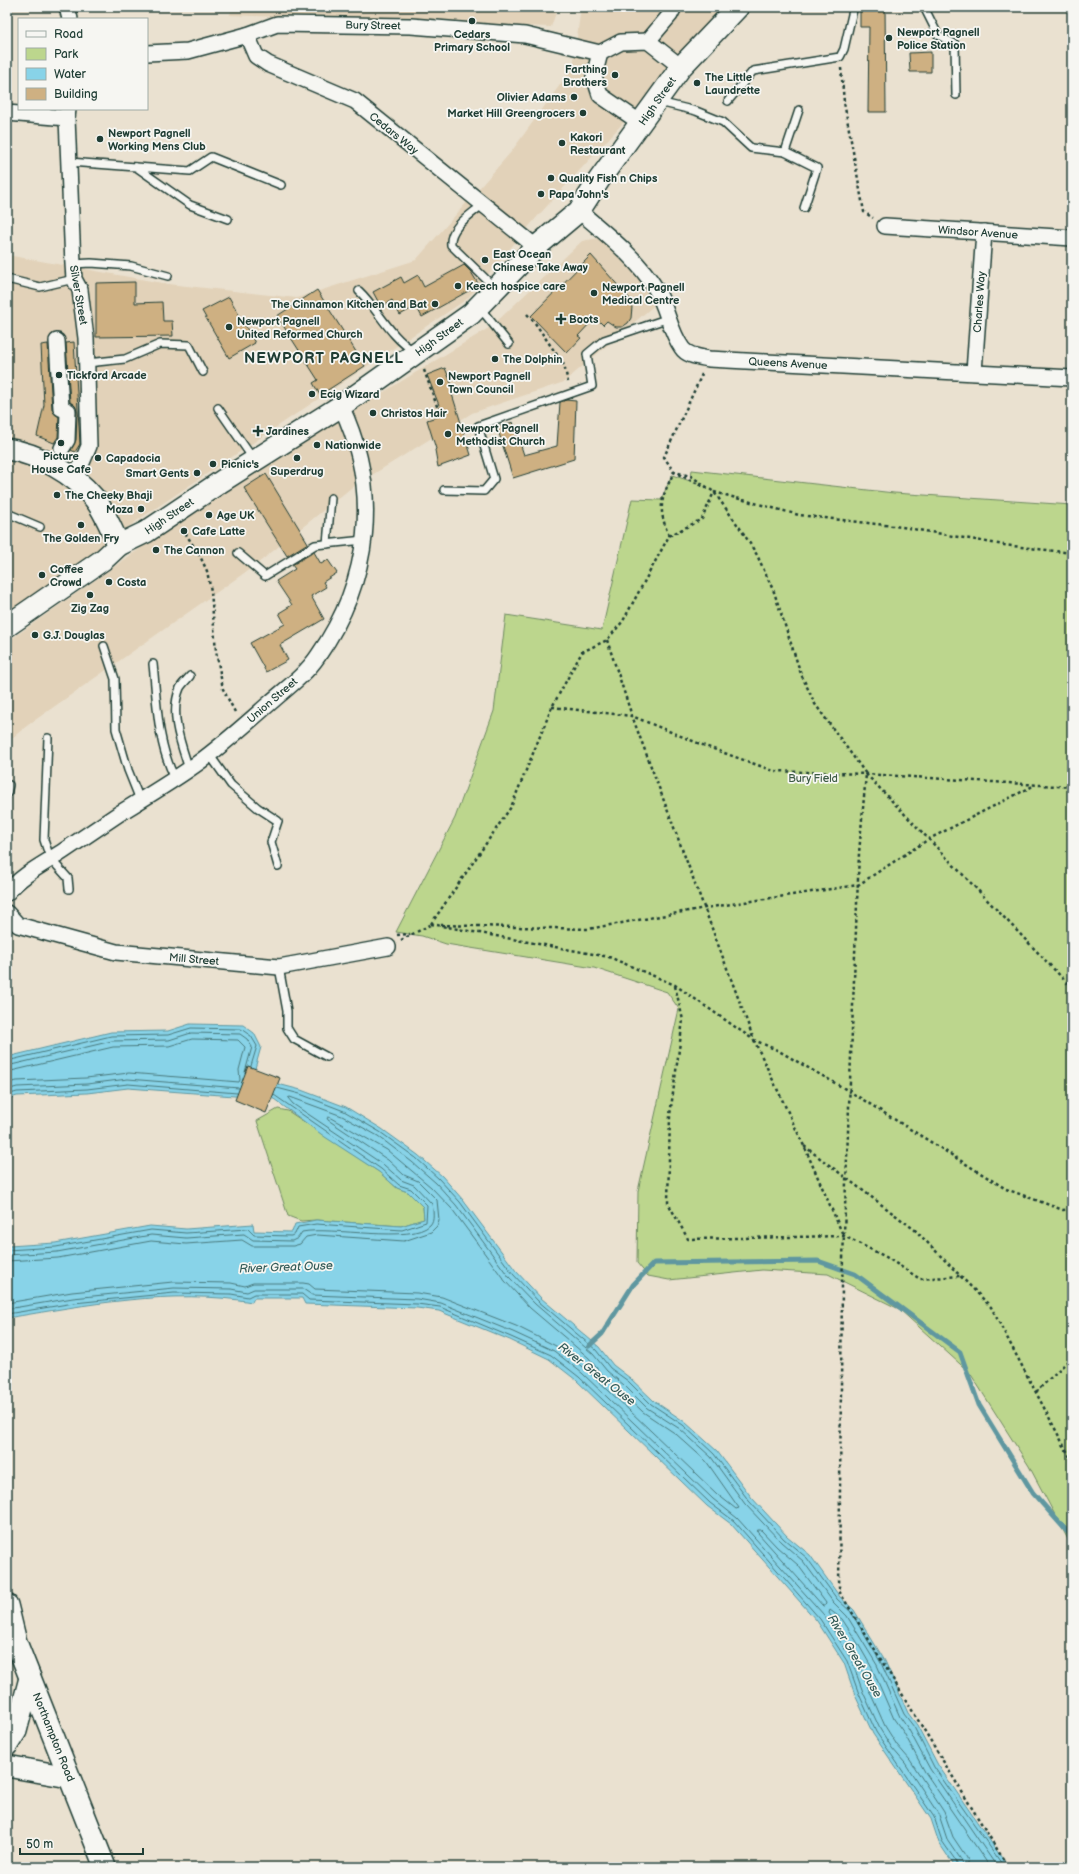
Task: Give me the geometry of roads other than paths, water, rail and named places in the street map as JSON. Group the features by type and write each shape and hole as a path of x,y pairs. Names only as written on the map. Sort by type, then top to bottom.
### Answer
{"street":[{"path":"67,7 70,18"},
{"path":"648,41 670,15 674,7"},
{"name":"High Street","path":"7,626 104,559 119,545 146,532 172,513 254,460 341,406 471,314 536,246 579,211 599,180 642,123 681,67 738,7"},
{"name":"Bury Street","path":"148,53 188,51 247,35 277,24 411,26 524,35 600,53"},
{"name":"Cedars Way","path":"247,35 256,56 268,64 354,101 536,246"},
{"path":"642,123 600,95 594,76 600,53 621,42 648,41 681,67"},
{"path":"7,113 68,114"},
{"name":"Silver Street","path":"68,114 68,162 73,264 74,279 80,290 86,338 89,446 75,479"},
{"name":"Queens Avenue","path":"579,211 615,241 643,271 657,289 682,349 692,355 709,358 1072,378"},
{"name":"Windsor Avenue","path":"885,226 1072,238"},
{"name":"Charles Way","path":"974,372 984,232"},
{"path":"57,341 61,408 68,411 67,440 62,448"},
{"name":"Union Street","path":"7,893 13,885 50,858 64,851 189,769 209,754 297,678 317,657 339,622 355,583 364,540 366,518 361,470 349,424 341,406"},
{"path":"7,448 20,451 55,467 75,479 95,499 119,545"},
{"name":"Mill Street","path":"7,913 18,925 116,952 279,967 388,947"},
{"name":"Northampton Road","path":"7,1605 16,1642 105,1867"},
{"path":"7,1745 16,1731 30,1678"},
{"path":"7,1766 69,1777"}],"lane":[{"path":"728,101 753,71 840,57 844,49 855,7"},
{"path":"924,7 938,34 955,44 956,95"},
{"path":"657,101 696,111 723,122 751,148 785,152 817,168 804,208"},
{"path":"785,152 799,110"},
{"path":"68,162 190,171 211,157 281,185"},
{"path":"136,167 190,205 228,219"},
{"path":"483,204 457,227 450,238 451,245 496,289"},
{"path":"73,264 91,263 131,266 168,276"},
{"path":"7,279 40,287 74,279"},
{"path":"359,291 367,299 382,320 408,348 417,353"},
{"path":"478,306 509,344"},
{"path":"444,490 484,491 494,479 478,426 528,407 592,386 588,354 604,340 669,318"},
{"path":"87,363 126,359 160,344 189,345 204,372"},
{"path":"218,408 254,460"},
{"path":"327,544 331,498"},
{"path":"7,513 40,527"},
{"path":"238,553 265,576 315,545 364,540"},
{"path":"104,646 115,679 116,729 128,770 140,800"},
{"path":"153,664 161,735 167,764 175,778"},
{"path":"189,769 177,726 176,702 181,687 190,676"},
{"path":"48,738 44,840 50,858 68,878 67,883 69,889"},
{"path":"209,754 231,785 258,808 278,821 271,842 278,866"},
{"path":"7,794 9,785"},
{"path":"279,967 286,1011 287,1028 294,1039 327,1057"}],"water":[{"name":"River Great Ouse","path":"190,1024 243,1025 254,1033 261,1047 254,1072 274,1083 301,1090 346,1107 382,1129 418,1155 442,1176 463,1200 516,1271 541,1298 599,1347 613,1365 630,1378 654,1401 685,1422 717,1451 752,1498 787,1536 810,1555 840,1597 854,1610 885,1661 908,1713 917,1725 938,1765 1008,1867 955,1867 939,1843 931,1819 873,1734 855,1695 844,1663 817,1621 731,1524 707,1506 576,1380 549,1359 510,1340 439,1311 417,1308 305,1304 302,1298 254,1298 252,1302 222,1298 160,1297 67,1308 7,1318 7,1247 9,1246 55,1243 150,1226 186,1229 253,1224 254,1231 292,1232 295,1224 316,1220 401,1226 424,1219 423,1207 408,1192 397,1188 379,1172 325,1137 274,1099 128,1088 87,1093 17,1096 7,1099 7,1057 111,1032 168,1031"}],"waterway":[{"path":"589,1346 602,1334 633,1285 654,1263 818,1261 855,1274 960,1352 979,1405 1033,1493 1072,1537"}],"place":[{"name":"Cedars Primary School","path":"472,21"},
{"name":"Newport Pagnell Police Station","path":"889,38"},
{"name":"Farthing Brothers","path":"615,75"},
{"name":"The Little Laundrette","path":"697,83"},
{"name":"Olivier Adams","path":"574,97"},
{"name":"Market Hill Greengrocers","path":"583,113"},
{"name":"Newport Pagnell Working Mens Club","path":"100,139"},
{"name":"Kakori Restaurant","path":"562,143"},
{"name":"Quality Fish n Chips","path":"551,178"},
{"name":"Papa John's","path":"541,194"},
{"name":"East Ocean Chinese Take Away","path":"485,260"},
{"name":"Keech hospice care","path":"458,286"},
{"name":"Newport Pagnell Medical Centre","path":"594,293"},
{"name":"The Cinnamon Kitchen and Bat","path":"435,304"},
{"name":"Boots","path":"561,319"},
{"name":"Newport Pagnell United Reformed Church","path":"229,327"},
{"name":"The Dolphin","path":"495,359"},
{"name":"Tickford Arcade","path":"59,375"},
{"name":"Newport Pagnell Town Council","path":"440,382"},
{"name":"Ecig Wizard","path":"312,394"},
{"name":"Christos Hair","path":"373,413"},
{"name":"Jardines","path":"258,431"},
{"name":"Newport Pagnell Methodist Church","path":"448,434"},
{"name":"Picture House Cafe","path":"61,443"},
{"name":"Nationwide","path":"317,445"},
{"name":"Capadocia","path":"98,458"},
{"name":"Superdrug","path":"297,458"},
{"name":"Picnic's","path":"213,464"},
{"name":"Smart Gents","path":"197,473"},
{"name":"The Cheeky Bhaji","path":"57,495"},
{"name":"Moza","path":"141,509"},
{"name":"Age UK","path":"209,515"},
{"name":"The Golden Fry","path":"81,525"},
{"name":"Cafe Latte","path":"184,531"},
{"name":"The Cannon","path":"156,550"},
{"name":"Coffee Crowd","path":"42,575"},
{"name":"Costa","path":"109,582"},
{"name":"Zig Zag","path":"90,595"},
{"name":"G.J. Douglas","path":"35,635"}],"district":[{"name":"NEWPORT PAGNELL","path":"324,358"}],"park label":[{"name":"Bury Field","path":"813,778"}]}
